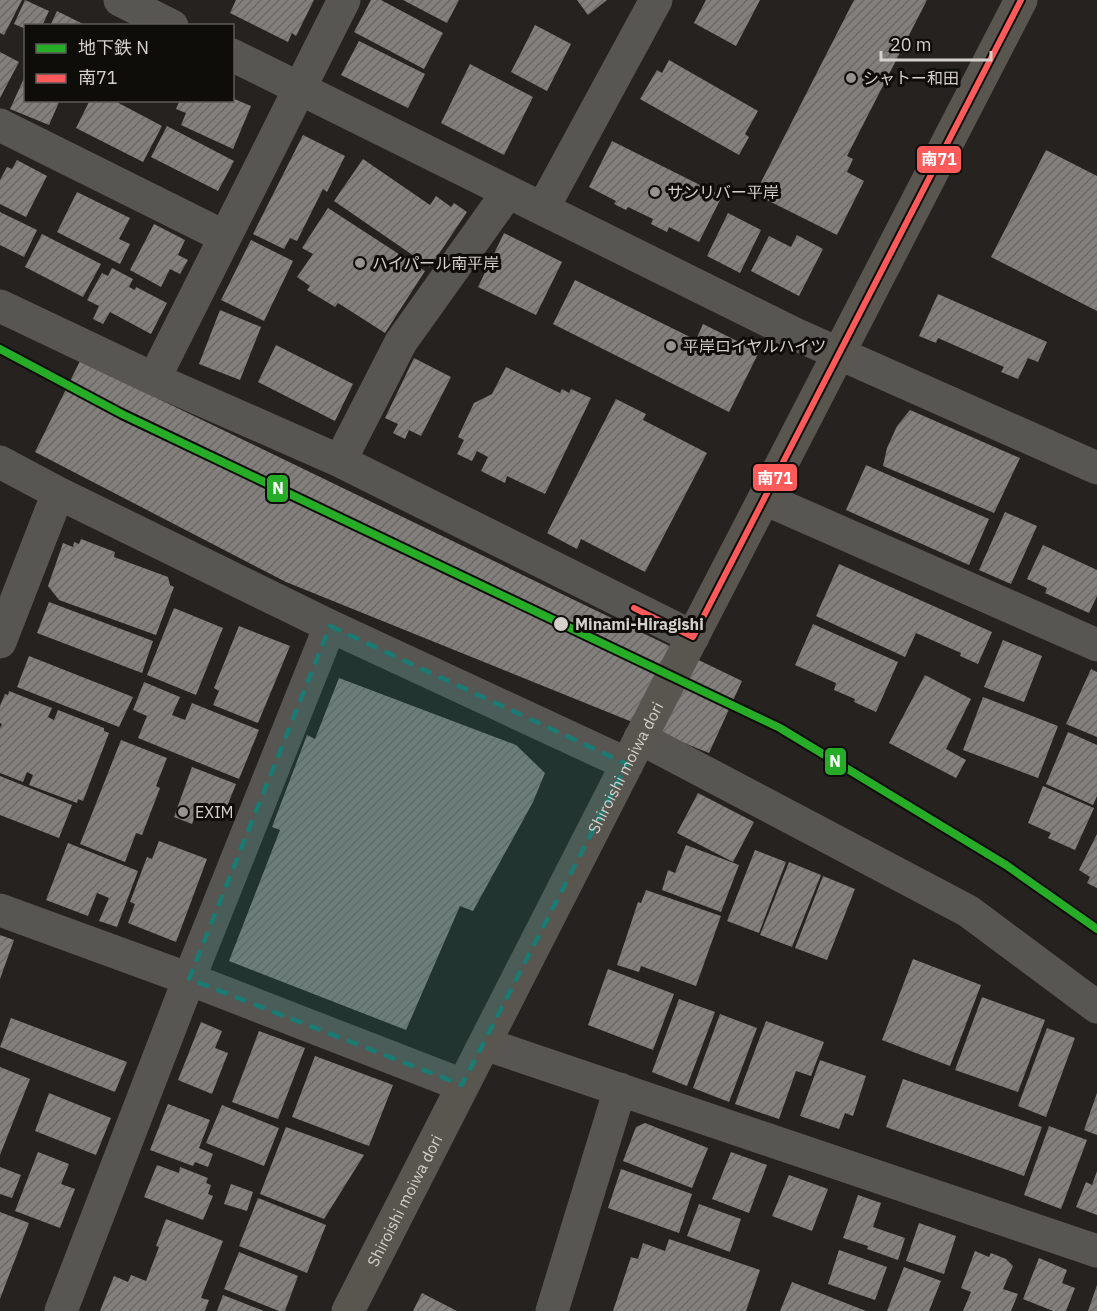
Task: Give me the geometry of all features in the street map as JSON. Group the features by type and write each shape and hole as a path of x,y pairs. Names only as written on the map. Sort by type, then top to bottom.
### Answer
{"main road":[{"name":"Shiroishi moiwa dori","path":"348,1311 633,751 1021,0"}],"street":[{"path":"120,0 168,24"},
{"path":"154,379 344,0"},
{"path":"543,208 656,0"},
{"path":"234,56 795,334 1097,468"},
{"path":"0,125 225,237"},
{"path":"340,461 401,342 508,192"},
{"path":"0,306 154,379 340,461 693,637"},
{"path":"0,462 58,493 330,626 633,751 968,911 1097,1007"},
{"path":"0,642 58,493"},
{"path":"765,499 1097,645"},
{"path":"62,1311 189,979 330,626"},
{"path":"0,910 189,979 462,1085"},
{"path":"485,1044 1097,1251"},
{"path":"552,1311 620,1089"}],"highlighted area":[{"path":"330,626 627,764 462,1085 189,979"}],"building":[{"path":"0,0 22,0 4,35 0,33"},
{"path":"25,0 49,11 43,24 24,24 24,28 14,24"},
{"path":"236,0 314,0 296,36 292,33 288,42 230,13"},
{"path":"371,0 381,0 443,33 424,69 354,32"},
{"path":"403,0 459,0 447,23"},
{"path":"577,0 607,0 588,15"},
{"path":"706,0 760,0 736,46 694,23"},
{"name":"シャトー和田","path":"854,0 927,0 847,156 853,159 847,172 864,181 837,235 755,194"},
{"path":"57,11 83,24 51,24"},
{"path":"535,25 571,44 547,91 511,72"},
{"path":"359,41 425,74 408,108 341,75"},
{"path":"0,52 19,62 0,98"},
{"path":"669,60 758,111 745,134 749,137 739,155 640,99 657,70 662,73"},
{"path":"470,64 533,97 504,155 441,123"},
{"path":"24,78 24,102 59,102 49,125 10,109"},
{"path":"234,99 251,106 233,149 181,125 186,113 176,109 179,102 234,102"},
{"path":"89,102 117,102 162,126 143,162 76,128"},
{"path":"167,126 234,161 218,191 151,157"},
{"path":"303,135 345,156 327,192 323,189 297,241 290,238 284,249 253,234"},
{"name":"サンリバー平岸","path":"612,141 722,196 699,242 669,227 667,232 651,224 653,219 628,207 626,210 614,204 616,201 589,187"},
{"path":"1046,150 1097,176 1097,311 991,257"},
{"path":"363,159 430,205 436,196 451,207 454,203 467,212 430,267 334,201"},
{"path":"17,160 47,176 26,217 0,204 0,180 7,167 12,169"},
{"path":"77,192 130,218 119,239 130,244 120,264 57,232"},
{"name":"ハイパール南平岸","path":"328,208 425,271 385,333 338,303 335,307 307,290 310,286 297,277 313,254 302,248"},
{"path":"0,212 37,230 24,257 0,245"},
{"path":"728,213 761,230 740,273 707,256"},
{"path":"154,224 185,240 178,255 188,260 180,274 170,269 161,287 130,270"},
{"path":"504,233 562,262 536,315 478,287"},
{"path":"42,234 101,264 83,297 25,267"},
{"path":"797,235 823,249 799,296 751,271 769,236 791,247"},
{"path":"251,240 293,261 264,321 221,300"},
{"path":"112,268 133,279 129,287 135,290 136,287 167,303 151,334 110,312 103,324 93,319 99,306 87,300 102,273 108,276"},
{"name":"平岸ロイヤルハイツ","path":"575,280 696,340 703,324 759,352 729,412 553,324"},
{"path":"938,294 1047,342 1038,362 1028,358 1018,379 1001,372 1004,367 938,338 936,343 919,336"},
{"path":"220,310 261,327 240,380 199,364"},
{"path":"276,345 353,384 335,421 258,382"},
{"path":"414,358 451,377 421,436 409,430 405,439 393,433 398,424 385,418"},
{"path":"80,361 742,681 709,753 286,582 35,452"},
{"path":"506,367 560,393 562,389 569,393 571,389 591,398 545,494 507,476 505,483 481,471 488,457 477,451 472,461 457,454 464,440 458,437 474,403 492,394"},
{"path":"616,399 646,414 643,420 707,453 645,572 581,539 577,549 547,533"},
{"path":"910,410 1020,458 994,513 883,466 887,448 897,426"},
{"path":"866,465 989,519 969,565 846,510"},
{"path":"1005,512 1037,526 1011,584 979,570"},
{"path":"81,539 115,552 114,557 168,577 170,585 174,587 156,635 59,600 48,586 63,543 73,547 74,542 79,544"},
{"path":"1043,545 1097,570 1097,596 1089,613 1045,593 1047,588 1027,579"},
{"path":"839,564 992,632 978,664 960,656 961,653 916,633 905,657 816,616"},
{"path":"49,602 153,641 142,673 37,633"},
{"path":"174,608 223,628 196,695 147,675"},
{"path":"813,624 898,662 876,712 834,690 836,683 795,665"},
{"path":"239,626 290,646 258,723 213,705 219,691 214,688"},
{"path":"1003,640 1042,656 1024,702 984,687"},
{"path":"29,656 133,697 119,727 17,687"},
{"path":"1091,669 1097,672 1097,737 1066,724"},
{"path":"925,675 971,699 946,749 966,760 956,778 889,743"},
{"path":"339,678 516,745 545,773 533,802 473,911 460,906 406,1030 229,961 280,830 272,827 307,735 315,739"},
{"path":"144,682 180,697 172,715 185,720 192,703 259,730 239,779 138,738 147,716 133,710"},
{"path":"9,691 52,708 48,717 54,720 58,710 104,728 104,731 109,733 83,801 78,799 77,803 29,785 33,775 27,772 23,782 0,773 0,728 2,724 0,723 0,706 5,694 8,695"},
{"path":"983,697 1058,726 1038,778 963,750"},
{"path":"1068,732 1097,745 1097,796 1093,805 1046,784"},
{"path":"121,740 167,758 156,786 160,788 142,835 136,833 125,862 80,844"},
{"path":"192,767 236,784 222,819 197,810 192,824 174,817"},
{"path":"0,776 72,805 59,838 0,815"},
{"path":"1043,786 1094,808 1075,850 1048,838 1051,833 1028,823"},
{"path":"698,793 754,822 733,862 677,833"},
{"path":"1097,834 1097,888 1087,883 1090,877 1079,870"},
{"path":"159,841 207,859 176,942 128,923 135,904 130,902 147,857 152,859"},
{"path":"68,843 138,871 117,927 99,921 109,898 97,893 88,916 46,900"},
{"path":"686,845 739,865 721,912 662,890 668,870 675,873"},
{"path":"755,850 786,862 759,933 727,921"},
{"path":"789,862 821,875 792,947 760,935"},
{"path":"823,876 855,889 827,960 795,948"},
{"path":"646,890 721,916 696,986 641,966 639,972 617,965 638,902 641,903"},
{"path":"0,935 14,940 0,979"},
{"path":"913,959 981,985 950,1066 882,1040"},
{"path":"608,969 674,994 653,1050 588,1025"},
{"path":"982,997 1045,1020 1018,1092 955,1070"},
{"path":"679,999 715,1012 687,1086 652,1072"},
{"path":"720,1014 757,1028 729,1102 693,1088"},
{"path":"11,1018 127,1062 115,1092 0,1047"},
{"path":"766,1021 824,1042 811,1076 796,1071 779,1119 735,1104"},
{"path":"201,1022 222,1031 215,1048 228,1053 212,1094 178,1080"},
{"path":"1047,1028 1075,1038 1046,1117 1018,1106"},
{"path":"259,1031 305,1048 278,1119 232,1102"},
{"path":"315,1056 393,1085 369,1146 292,1117"},
{"path":"820,1060 866,1076 853,1116 845,1113 839,1129 800,1116"},
{"path":"0,1067 30,1079 0,1155"},
{"path":"903,1079 1042,1127 1024,1176 886,1127"},
{"path":"49,1093 111,1118 96,1155 35,1131"},
{"path":"1097,1093 1097,1135 1084,1130"},
{"path":"168,1104 210,1120 199,1148 213,1154 208,1167 195,1162 193,1166 150,1150"},
{"path":"222,1105 279,1128 264,1166 206,1143"},
{"path":"645,1123 708,1148 692,1188 623,1161 636,1127"},
{"path":"1049,1126 1087,1140 1061,1209 1024,1195"},
{"path":"286,1127 364,1155 324,1219 260,1194"},
{"path":"38,1152 69,1164 61,1184 75,1189 60,1228 15,1211"},
{"path":"731,1152 767,1165 749,1213 712,1199"},
{"path":"157,1165 179,1173 180,1167 208,1178 206,1183 211,1185 208,1194 213,1196 203,1220 144,1197"},
{"path":"0,1167 21,1175 12,1198 0,1194"},
{"path":"621,1169 692,1194 679,1233 608,1208"},
{"path":"1097,1171 1097,1215 1076,1207 1086,1182 1092,1185"},
{"path":"789,1175 828,1189 812,1231 772,1216"},
{"path":"231,1184 253,1192 247,1211 224,1204"},
{"path":"858,1195 881,1203 873,1227 905,1238 898,1260 867,1249 868,1246 843,1238"},
{"path":"258,1198 326,1225 307,1273 239,1246"},
{"path":"699,1204 741,1219 730,1252 687,1236"},
{"path":"0,1212 29,1223 0,1299"},
{"path":"166,1219 223,1241 201,1298 209,1300 205,1311 100,1311 114,1276 128,1282 131,1275 146,1281 159,1247 156,1246"},
{"path":"919,1223 956,1236 944,1274 906,1261"},
{"path":"669,1239 760,1270 746,1311 613,1311 631,1257 638,1259 643,1243 665,1251"},
{"path":"839,1250 887,1267 875,1300 828,1284"},
{"path":"975,1251 989,1257 991,1253 1006,1259 1013,1266 1003,1289 1018,1294 1011,1311 963,1311 971,1292 961,1288"},
{"path":"239,1252 298,1276 285,1311 279,1311 224,1289"},
{"path":"1039,1258 1067,1270 1062,1283 1075,1288 1066,1311 1053,1311 1023,1299"},
{"path":"904,1267 941,1281 929,1311 887,1311"},
{"path":"792,1282 866,1311 780,1311"},
{"path":"1097,1285 1097,1311 1088,1311"},
{"path":"422,1293 457,1311 413,1311"},
{"path":"223,1295 264,1311 217,1311"}],"metro line":[{"name":"N","path":"0,349 122,414 780,728 1006,865 1097,929"}],"transit line":[{"name":"南71","path":"693,637 1021,0"},
{"name":"南71","path":"634,608 693,637"}],"place":[{"name":"シャトー和田","path":"851,78"},
{"name":"サンリバー平岸","path":"655,192"},
{"name":"ハイパール南平岸","path":"360,263"},
{"name":"平岸ロイヤルハイツ","path":"671,346"},
{"name":"Minami-Hiragishi","path":"561,624"},
{"name":"EXIM","path":"183,812"}]}
